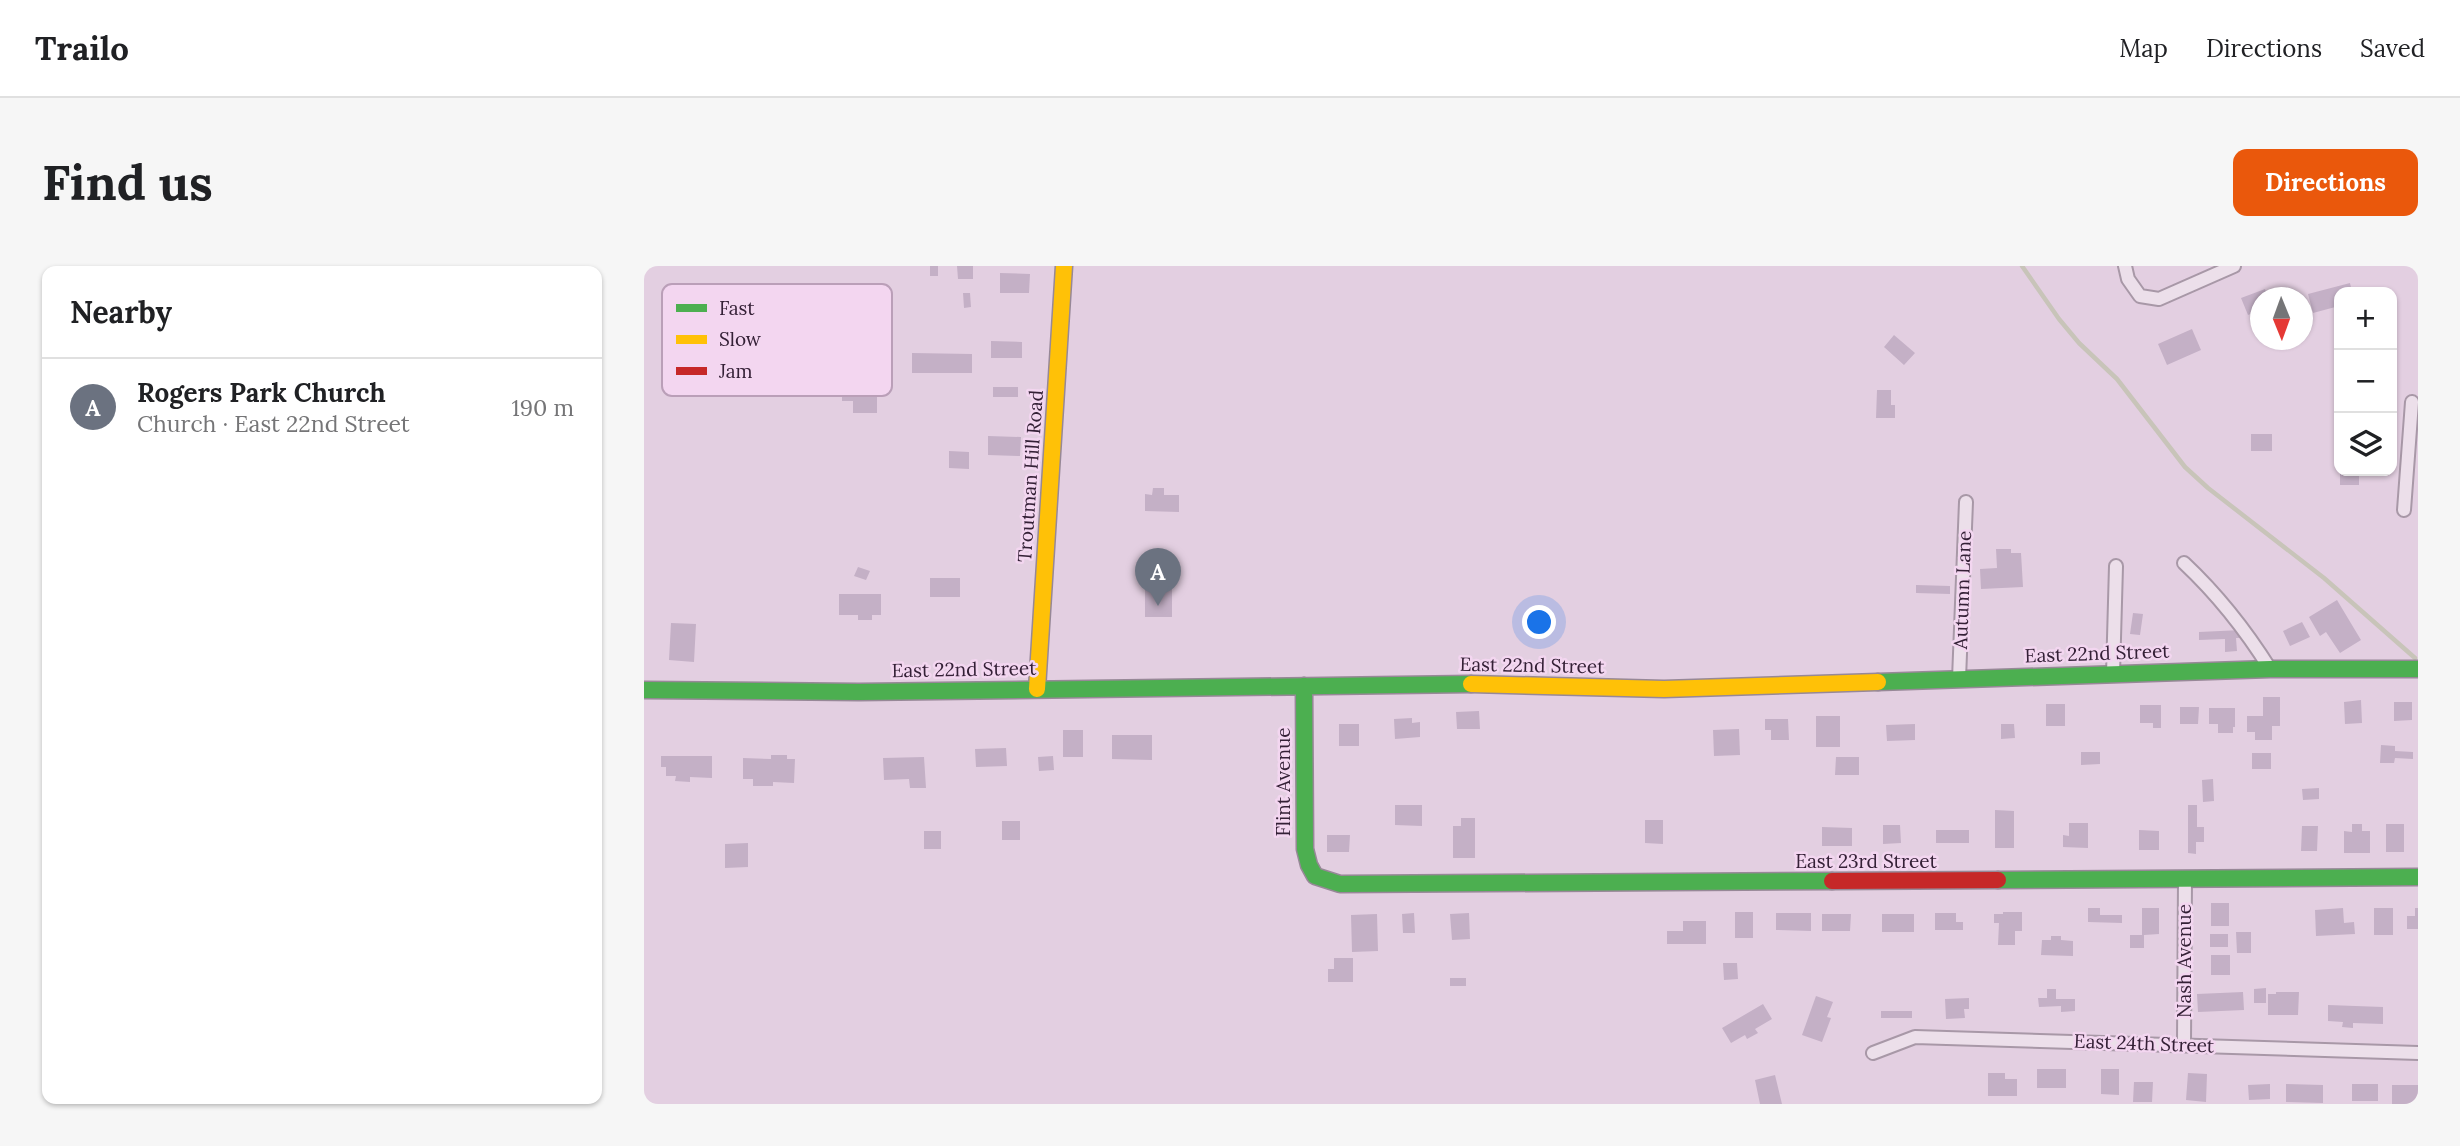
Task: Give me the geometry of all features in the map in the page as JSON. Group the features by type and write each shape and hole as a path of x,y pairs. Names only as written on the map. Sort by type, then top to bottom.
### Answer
{"street":[{"name":"Troutman Hill Road","path":"1037,689 1064,266"},
{"path":"2125,266 2128,279 2140,296 2159,299 2234,266"},
{"path":"2404,510 2412,456 2412,402"},
{"name":"Autumn Lane","path":"1958,678 1966,502"},
{"path":"2184,563 2215,592 2270,669"},
{"path":"2113,674 2116,566"},
{"name":"East 22nd Street","path":"644,690 859,692 1496,684 1664,689 2270,669 2418,669"},
{"name":"Flint Avenue","path":"1304,686 1305,849 1308,865 1315,876"},
{"name":"East 23rd Street","path":"1315,876 1340,884 2418,877"},
{"name":"Nash Avenue","path":"2184,1043 2185,879"},
{"name":"East 24th Street","path":"1873,1053 1915,1037 2184,1043 2418,1053"}],"building":[{"path":"930,266 938,266 938,276 930,276"},
{"path":"957,266 973,266 973,279 958,279"},
{"path":"1000,273 1030,274 1029,293 1000,293"},
{"path":"2350,283 2351,287 2335,287"},
{"path":"2334,287 2334,307 2313,313 2313,293"},
{"path":"963,293 970,293 971,307 964,308"},
{"path":"2250,295 2250,314 2248,315 2241,298"},
{"path":"2192,329 2201,350 2167,365 2158,344"},
{"path":"1894,335 1915,353 1904,365 1884,347"},
{"path":"991,341 1022,342 1022,358 991,358"},
{"path":"912,353 972,354 972,373 912,373"},
{"path":"993,387 1018,387 1018,397 993,397"},
{"path":"1877,390 1891,390 1891,405 1895,405 1895,418 1876,418"},
{"path":"842,396 877,396 877,413 853,413 853,401 842,401"},
{"path":"2251,434 2272,434 2272,451 2251,451"},
{"path":"988,436 1021,437 1020,456 988,455"},
{"path":"949,451 969,452 969,469 949,468"},
{"path":"2340,476 2359,476 2359,485 2340,485"},
{"path":"1153,488 1164,488 1164,495 1179,495 1179,512 1145,511 1145,494 1152,495"},
{"path":"1996,549 2011,549 2011,553 2021,553 2023,587 1981,589 1980,569 1997,568"},
{"path":"1145,566 1172,566 1172,617 1145,617"},
{"path":"858,567 870,571 866,580 854,576"},
{"path":"930,578 960,578 960,597 930,597"},
{"path":"1916,585 1950,586 1950,594 1916,593"},
{"path":"839,594 881,594 881,615 872,615 872,620 858,620 858,615 839,615"},
{"path":"2337,600 2361,640 2340,653 2326,632 2320,636 2309,617"},
{"path":"2133,613 2143,614 2140,635 2130,634"},
{"path":"2302,622 2310,637 2290,646 2283,631"},
{"path":"671,623 696,624 694,662 669,660"},
{"path":"2242,630 2243,638 2236,638 2237,651 2225,652 2225,639 2199,640 2199,632"},
{"path":"2263,697 2280,697 2280,726 2272,726 2272,740 2255,740 2255,732 2247,732 2247,716 2263,716"},
{"path":"2361,700 2362,723 2345,724 2344,702"},
{"path":"2394,702 2412,702 2412,720 2394,721"},
{"path":"2046,704 2065,704 2065,726 2046,726"},
{"path":"2140,705 2161,705 2161,728 2153,728 2153,723 2140,723"},
{"path":"2180,707 2199,707 2198,724 2180,724"},
{"path":"2209,708 2235,708 2233,733 2218,733 2218,724 2209,724"},
{"path":"1479,711 1480,729 1457,729 1456,712"},
{"path":"1816,716 1840,716 1840,747 1816,747"},
{"path":"1412,718 1412,723 1420,722 1420,737 1395,739 1394,719"},
{"path":"1765,719 1788,719 1789,740 1771,740 1771,730 1765,730"},
{"path":"1339,724 1359,724 1359,746 1339,746"},
{"path":"1915,724 1915,740 1887,741 1886,725"},
{"path":"2001,724 2014,724 2015,738 2001,739"},
{"path":"1739,729 1740,755 1714,756 1713,730"},
{"path":"1063,730 1083,730 1083,757 1063,757"},
{"path":"1112,735 1152,735 1152,760 1112,759"},
{"path":"2381,745 2395,746 2395,751 2413,752 2413,759 2395,758 2394,763 2380,763"},
{"path":"1006,748 1007,766 976,767 975,749"},
{"path":"2081,752 2100,752 2100,764 2081,765"},
{"path":"2252,753 2271,753 2271,769 2252,769"},
{"path":"771,755 787,755 787,759 795,759 794,783 773,782 773,786 753,786 753,779 743,779 743,758 771,759"},
{"path":"661,756 712,756 712,778 690,777 690,782 675,781 676,776 666,776 666,767 661,767"},
{"path":"1053,756 1054,770 1039,771 1038,757"},
{"path":"924,757 926,788 910,788 909,779 884,780 883,758"},
{"path":"1836,757 1859,757 1859,775 1835,775"},
{"path":"2213,779 2214,801 2203,802 2202,780"},
{"path":"2319,788 2319,799 2303,800 2302,789"},
{"path":"1395,805 1422,805 1422,826 1395,825"},
{"path":"2188,805 2197,805 2197,827 2204,827 2204,842 2196,842 2196,854 2188,853"},
{"path":"1995,810 2014,811 2014,848 1995,848"},
{"path":"1461,818 1475,818 1475,858 1453,858 1453,826 1461,826"},
{"path":"1645,820 1663,820 1663,844 1645,843"},
{"path":"1002,821 1020,821 1020,840 1002,840"},
{"path":"2069,823 2088,823 2088,848 2063,847 2063,835 2069,836"},
{"path":"2352,824 2362,824 2362,831 2370,831 2370,853 2344,853 2344,831 2352,832"},
{"path":"2386,824 2404,824 2404,852 2386,852"},
{"path":"1883,825 1900,825 1901,843 1883,844"},
{"path":"2302,826 2318,826 2317,851 2301,851"},
{"path":"1822,827 1852,828 1852,846 1822,846"},
{"path":"1936,830 1969,830 1969,843 1936,843"},
{"path":"2139,830 2159,831 2159,850 2139,850"},
{"path":"924,831 941,831 941,849 924,849"},
{"path":"1327,835 1350,835 1349,852 1327,852"},
{"path":"748,843 748,867 725,868 725,844"},
{"path":"2211,903 2229,903 2229,926 2211,926"},
{"path":"2088,908 2100,908 2100,915 2122,915 2122,923 2088,922"},
{"path":"2142,908 2159,908 2159,934 2144,935 2144,948 2130,948 2130,935 2142,935"},
{"path":"2343,908 2344,923 2354,922 2355,934 2316,936 2315,910"},
{"path":"2374,908 2393,908 2393,935 2374,935"},
{"path":"2415,908 2418,908 2418,929 2407,929 2407,916 2415,916"},
{"path":"1735,912 1753,912 1753,938 1735,938"},
{"path":"2022,912 2022,931 2015,931 2015,945 1998,945 1999,923 1994,923 1994,914"},
{"path":"1414,913 1415,933 1403,933 1402,914"},
{"path":"1469,913 1470,939 1452,940 1450,914"},
{"path":"1776,913 1811,913 1811,931 1776,930"},
{"path":"1935,913 1956,913 1956,922 1963,922 1963,930 1935,930"},
{"path":"1377,914 1378,951 1352,952 1351,915"},
{"path":"1822,914 1851,914 1850,931 1822,931"},
{"path":"1882,914 1914,914 1914,932 1882,932"},
{"path":"1683,921 1706,921 1706,944 1667,944 1667,931 1683,931"},
{"path":"2236,932 2251,932 2251,953 2237,953"},
{"path":"2210,934 2228,934 2228,947 2210,947"},
{"path":"2051,936 2061,936 2061,940 2073,941 2073,956 2041,955 2042,940 2051,940"},
{"path":"2211,955 2230,955 2230,975 2211,975"},
{"path":"1334,958 1353,958 1353,982 1328,982 1328,969 1334,969"},
{"path":"1723,963 1737,963 1738,979 1724,980"},
{"path":"1450,978 1466,978 1466,986 1450,986"},
{"path":"2266,988 2266,1003 2254,1003 2254,989"},
{"path":"2047,989 2056,989 2056,999 2075,999 2075,1011 2061,1012 2061,1006 2039,1007 2038,998 2047,998"},
{"path":"2243,992 2244,1010 2198,1012 2197,994"},
{"path":"2299,992 2298,1015 2268,1015 2268,994"},
{"path":"1816,996 1833,1002 1827,1017 1831,1018 1822,1042 1802,1035"},
{"path":"1969,998 1969,1009 1964,1009 1965,1018 1946,1019 1945,999"},
{"path":"1763,1004 1772,1019 1755,1029 1758,1033 1747,1039 1745,1035 1731,1043 1722,1028"},
{"path":"2328,1005 2383,1007 2383,1024 2353,1023 2353,1028 2342,1027 2343,1022 2328,1021"},
{"path":"1881,1011 1912,1011 1912,1018 1881,1018"},
{"path":"2037,1069 2066,1069 2066,1088 2037,1088"},
{"path":"2101,1069 2119,1069 2119,1095 2101,1094"},
{"path":"1988,1073 2005,1073 2005,1079 2017,1079 2017,1096 1988,1096"},
{"path":"2188,1073 2207,1074 2206,1102 2186,1100"},
{"path":"1775,1075 1782,1104 1760,1104 1755,1080"},
{"path":"2134,1082 2153,1082 2152,1102 2133,1102"},
{"path":"2270,1084 2270,1099 2249,1100 2248,1085"},
{"path":"2286,1084 2323,1085 2323,1103 2286,1102"},
{"path":"2352,1084 2378,1084 2378,1101 2352,1101"},
{"path":"2392,1085 2418,1085 2418,1104 2392,1104"}],"waterway":[{"path":"2022,266 2059,319 2079,343 2117,379 2185,467 2324,578 2415,658"}],"traffic: fast":[{"path":"1878,682 2270,669 2418,669"},
{"path":"644,690 859,692 1471,684"},
{"path":"1304,686 1305,849 1315,876 1340,884 1832,881"},
{"path":"1998,880 2418,877"}],"traffic: slow":[{"path":"1037,689 1064,266"},
{"path":"1471,684 1664,689 1878,682"}],"traffic: jam":[{"path":"1832,881 1998,880"}],"place":[{"name":"Rogers Park Church","path":"1158,606"}]}
